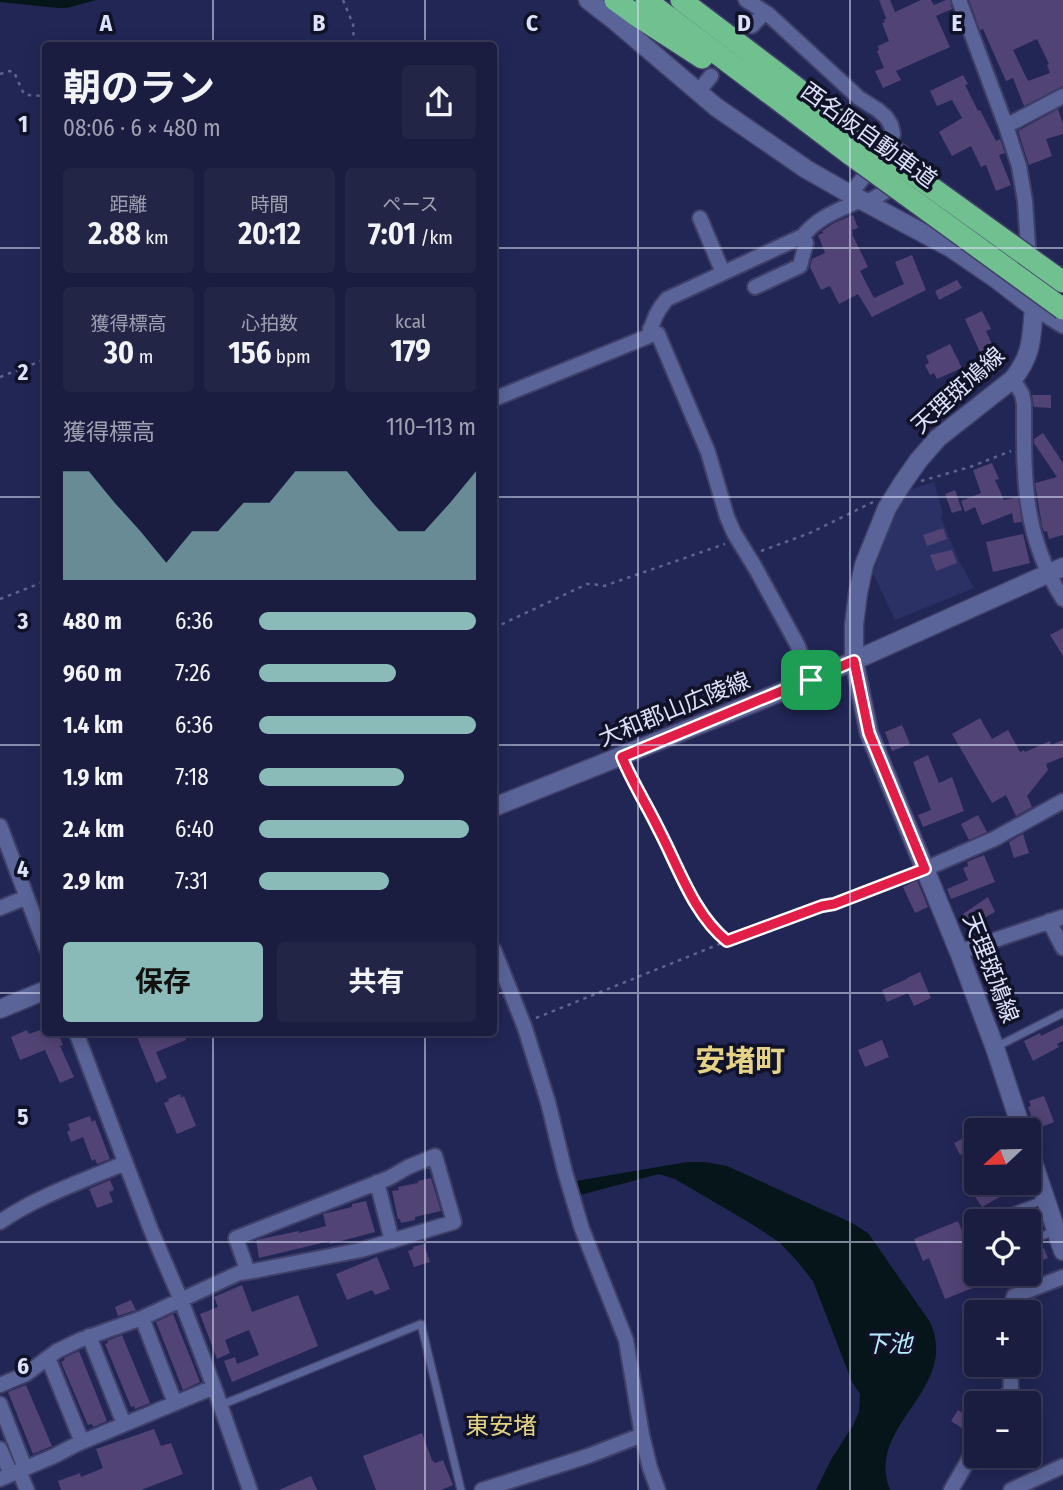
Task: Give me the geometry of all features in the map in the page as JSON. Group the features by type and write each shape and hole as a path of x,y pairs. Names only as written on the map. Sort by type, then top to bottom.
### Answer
{"highway":[{"path":"615,0 816,130"},
{"name":"西名阪自動車道","path":"646,0 816,130 857,146 1063,282"},
{"name":"西名阪自動車道","path":"681,0 857,146 1063,309"}],"main road":[{"path":"588,0 716,107 806,169 951,248 1034,308"},
{"name":"天理斑鳩線","path":"1019,1118 958,952 869,733 854,661 854,625 864,565 887,509 901,484 939,438 1013,379 1028,358 1034,308"},
{"name":"大和郡山広陵線","path":"497,806 811,680 1056,571"},
{"path":"0,1009 42,992"},
{"path":"1041,1187 1063,1251"}],"street":[{"path":"746,0 765,12 859,98 886,117 891,125 893,134 890,144 859,199"},
{"path":"959,0 1019,166 1025,201 1034,308 1063,326"},
{"path":"752,26 765,12"},
{"path":"698,92 710,76"},
{"path":"1006,125 1063,96"},
{"path":"890,144 1027,243"},
{"path":"497,398 649,336 660,307 667,299 803,236 821,218 925,170"},
{"path":"700,218 723,273"},
{"path":"755,287 800,266 806,243 803,236"},
{"path":"650,329 658,334 708,452 727,517 797,644 811,680"},
{"path":"1013,379 1022,394 1024,404 1024,466 1028,512 1033,533 1056,571 1063,600"},
{"path":"925,869 994,839 1063,801"},
{"path":"0,826 42,937"},
{"path":"0,908 27,897"},
{"path":"958,952 1056,919 1063,947"},
{"path":"497,957 523,1022 548,1102 582,1230 626,1340 642,1435 658,1490"},
{"path":"77,1036 151,1230 181,1300 250,1490"},
{"path":"0,1385 26,1374 57,1351 89,1336 142,1318 226,1278 361,1250 454,1222 435,1156 236,1238 248,1272"},
{"path":"0,1222 45,1197 125,1163"},
{"path":"377,1182 392,1241"},
{"path":"1013,1300 1014,1296 1063,1277"},
{"path":"142,1318 175,1403"},
{"path":"89,1336 124,1424"},
{"path":"48,1357 82,1441"},
{"path":"14,1473 82,1441 214,1387"},
{"path":"0,1404 14,1473"},
{"path":"482,1490 588,1457 642,1435"},
{"path":"0,1449 27,1490"},
{"path":"1011,1490 1063,1466"},
{"path":"951,1490 964,1468"}],"lane":[{"path":"995,1048 1063,1013"},
{"path":"1019,1209 1045,1199"},
{"path":"1041,1236 1055,1231"},
{"path":"220,1405 421,1324 461,1490"}],"path":[{"path":"343,0 353,24 354,42"},
{"path":"0,74 14,72 26,95 42,96"},
{"path":"0,377 42,361"},
{"path":"497,627 587,584 604,586 737,538"},
{"path":"0,599 42,583"},
{"path":"622,757 688,890 710,924 727,941"},
{"path":"523,1022 727,941 925,869"}],"shaded area":[{"path":"934,482 943,514 941,518 974,588 895,620 873,573 893,519 909,490"}],"water":[{"path":"0,0 96,0 58,8"},
{"name":"下池","path":"687,1162 727,1166 852,1223 868,1233 930,1322 936,1346 933,1368 890,1446 886,1467 890,1490 816,1490 832,1458 854,1424 859,1412 860,1394 852,1382 813,1281 779,1242 675,1179 659,1174 580,1195 576,1181"}],"building":[{"path":"879,0 890,0 895,12 921,0 931,0 934,5 950,0 952,9 936,16 950,47 896,71 901,80 883,88 875,71 884,68 877,51 878,46 889,41 882,23 886,18"},
{"path":"969,0 1063,0 1063,86 1024,106 1013,78 1006,81 983,29 980,30","holes":["1037,39 1049,64 1050,73 1028,81 1013,50"]},
{"path":"963,75 978,111 980,110 996,141 1000,139 1005,153 999,155 1011,185 996,191 986,165 981,167 971,146 952,156 939,132 962,118 952,100 937,106 930,91"},
{"path":"1058,109 1063,134 1046,139 1052,156 1029,165 1018,131"},
{"path":"853,215 858,228 852,230 852,234 868,267 860,271 874,298 904,284 895,262 912,255 926,290 872,317 858,294 839,304 830,286 821,290 810,267 812,259 825,253 818,235 834,223"},
{"path":"957,280 962,288 939,300 935,291"},
{"path":"982,311 991,329 986,331 1001,364 988,370 965,319"},
{"path":"950,344 962,368 937,379 934,373 930,375 925,365 929,363 926,356"},
{"path":"1032,395 1051,395 1051,408 1034,407"},
{"path":"1043,433 1063,463 1063,535 1049,539 1042,526 1035,483 1057,477 1034,443 1034,439"},
{"path":"992,463 999,479 995,480 1004,500 1018,497 1022,522 1014,523 1012,513 982,525 975,507 965,512 961,501 981,493 973,470"},
{"path":"955,490 962,510 952,513 945,494"},
{"path":"943,528 947,539 927,546 923,535"},
{"path":"1023,534 1030,563 993,572 986,542"},
{"path":"952,550 957,563 936,571 930,555"},
{"path":"1063,628 1063,656 1050,635"},
{"path":"980,718 992,739 1008,730 1020,752 1050,741 1051,745 1063,740 1063,757 1046,764 1048,770 1027,796 1032,807 1016,816 1006,795 992,803 952,734"},
{"path":"902,725 910,744 892,751 885,732"},
{"path":"928,755 939,783 952,777 964,811 923,827 918,815 931,810 913,762"},
{"path":"978,815 987,832 969,840 961,824"},
{"path":"1023,834 1029,853 1014,858 1009,842"},
{"path":"984,855 995,882 951,899 947,889 968,880 963,868 968,866 967,862"},
{"path":"917,880 928,907 915,913 903,887"},
{"path":"988,897 995,912 975,923 981,932 973,937 960,916"},
{"path":"920,972 931,998 914,1006 908,993 887,1002 882,990"},
{"path":"1063,1025 1063,1041 1057,1044 1059,1047 1033,1061 1024,1041"},
{"path":"42,1029 42,1036 60,1036 63,1045 60,1046 74,1077 60,1083 45,1050 20,1060 11,1037 27,1030 29,1034"},
{"path":"137,1036 184,1036 186,1040 156,1052 167,1078 156,1083"},
{"path":"882,1040 889,1057 865,1067 858,1050"},
{"path":"180,1094 181,1098 184,1096 196,1126 177,1134 164,1103"},
{"path":"1044,1096 1054,1122 1041,1127 1041,1118 1032,1118 1029,1101"},
{"path":"90,1116 92,1122 95,1120 110,1159 97,1164 95,1159 92,1161 83,1137 71,1142 67,1132 70,1130 68,1124"},
{"path":"964,1138 964,1158 960,1155 954,1143"},
{"path":"431,1178 441,1211 401,1223 392,1191"},
{"path":"110,1180 114,1190 109,1192 113,1202 97,1208 89,1189"},
{"path":"974,1195 1003,1195 982,1207"},
{"path":"366,1201 375,1232 259,1258 256,1240 326,1226 323,1214"},
{"path":"958,1221 964,1231 964,1286 978,1286 945,1299 929,1258 923,1261 914,1239"},
{"path":"424,1244 430,1262 414,1267 408,1251"},
{"path":"1044,1248 1048,1258 1041,1261 1041,1249"},
{"path":"377,1257 390,1289 375,1295 372,1290 347,1300 336,1274"},
{"path":"242,1285 252,1312 298,1295 318,1346 232,1382 224,1361 235,1357 237,1364 259,1355 249,1330 225,1340 230,1353 217,1359 200,1314 218,1307 214,1297"},
{"path":"131,1300 136,1310 118,1316 115,1307"},
{"path":"173,1314 200,1382 183,1390 156,1322"},
{"path":"122,1335 150,1403 135,1409 134,1406 131,1407 105,1344"},
{"path":"79,1351 107,1421 93,1427 92,1424 88,1425 61,1362"},
{"path":"26,1385 52,1446 33,1454 8,1392"},
{"path":"958,1410 964,1414 964,1429 951,1421"},
{"path":"154,1429 161,1446 171,1443 183,1474 141,1490 61,1490 58,1481 80,1473 81,1477 103,1468 96,1449"},
{"path":"422,1433 432,1460 435,1463 443,1460 453,1485 441,1490 376,1490 363,1456"},
{"path":"311,1476 317,1490 279,1490"}],"district":[{"name":"安堵町","path":"740,1061"},
{"name":"東安堵","path":"501,1426"}],"route":[{"path":"854,661 869,733 925,869 727,941 710,924 688,890 622,757 811,680 854,661"}]}
